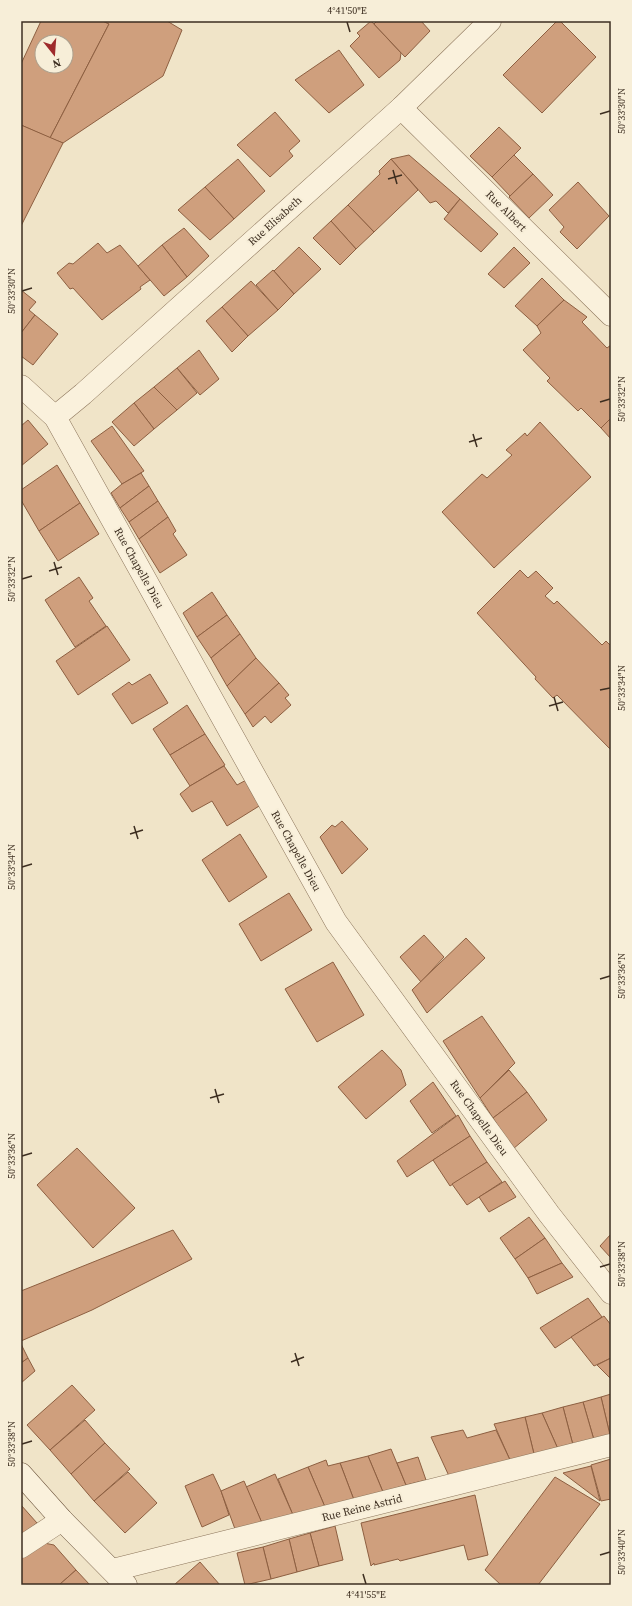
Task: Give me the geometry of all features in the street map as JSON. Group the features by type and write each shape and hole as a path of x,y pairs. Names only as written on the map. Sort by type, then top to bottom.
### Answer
{"street":[{"name":"Rue Elisabeth","path":"55,417 83,394 401,108 490,21"},
{"name":"Rue Albert","path":"401,108 611,315"},
{"name":"Rue Chapelle Dieu","path":"21,386 55,417 336,922 545,1208 611,1293"},
{"name":"Rue Reine Astrid","path":"119,1578 611,1445"},
{"path":"21,1474 62,1520 119,1578"},
{"path":"21,1547 62,1520"}],"building":[{"path":"41,21 103,21 109,24 50,138 21,125 21,64 34,36 34,74 74,74 74,34 35,34"},
{"path":"103,21 167,21 182,30 163,76 63,143 50,138 109,24"},
{"path":"371,21 401,53 400,60 379,78 350,46 360,36 357,33"},
{"path":"377,21 421,21 430,31 405,57 374,24"},
{"path":"557,21 560,21 596,57 542,113 503,75"},
{"path":"339,50 364,85 329,113 295,80"},
{"path":"275,112 300,141 289,151 293,156 270,177 237,145"},
{"path":"21,125 63,143 21,226"},
{"path":"499,127 521,148 492,177 470,156"},
{"path":"409,155 460,199 448,213 436,201 430,203 391,159"},
{"path":"514,155 533,174 510,196 492,177"},
{"path":"238,159 265,191 234,219 205,187"},
{"path":"391,159 418,190 374,232 348,205 380,174 379,171"},
{"path":"533,174 553,195 529,218 509,197"},
{"path":"578,182 609,216 577,249 560,232 564,227 549,210"},
{"path":"205,187 234,219 210,240 178,210"},
{"path":"460,199 498,234 481,252 444,219"},
{"path":"348,205 374,232 356,249 331,221"},
{"path":"331,221 356,249 340,265 313,238"},
{"path":"184,228 209,256 187,277 162,245"},
{"path":"98,243 107,253 120,245 150,280 102,320 73,288 70,289 57,273 69,263 73,264"},
{"path":"162,245 187,277 164,296 138,266"},
{"path":"299,247 321,269 294,294 274,271"},
{"path":"514,247 530,263 504,288 488,274"},
{"path":"273,270 294,294 278,310 256,285"},
{"path":"542,278 564,300 537,326 515,306"},
{"path":"251,281 278,310 248,336 222,307"},
{"path":"21,290 36,302 29,310 35,315 21,333"},
{"path":"564,300 587,317 582,322 607,348 611,345 611,418 601,428 581,408 578,411 547,381 550,378 523,350 541,333 537,326"},
{"path":"222,307 248,336 232,352 206,321"},
{"path":"35,315 58,334 33,365 21,356 21,333"},
{"path":"199,350 219,379 200,395 177,368"},
{"path":"177,368 197,393 177,410 154,387"},
{"path":"154,387 177,410 154,429 134,403"},
{"path":"134,403 154,429 134,446 112,422"},
{"path":"611,418 611,439 601,428"},
{"path":"28,420 48,444 21,466 21,426"},
{"path":"540,422 591,477 494,568 442,512 482,474 487,478 512,455 506,450 525,433 527,436"},
{"path":"112,426 144,471 122,484 91,441"},
{"path":"57,465 80,503 39,531 21,500 21,490"},
{"path":"141,473 149,486 120,508 111,493 122,484"},
{"path":"149,486 158,501 129,522 120,508"},
{"path":"158,501 168,517 139,539 129,522"},
{"path":"80,503 99,534 58,561 39,531"},
{"path":"168,517 176,531 173,534 187,555 160,573 139,539"},
{"path":"520,570 528,578 536,571 553,588 545,596 554,604 557,601 602,645 606,641 611,646 611,750 557,695 553,698 535,679 536,677 477,613"},
{"path":"79,577 93,598 89,601 106,626 75,647 45,600"},
{"path":"212,592 227,615 197,637 183,613"},
{"path":"227,615 240,634 211,658 197,637"},
{"path":"107,626 130,660 78,695 56,661"},
{"path":"240,634 256,658 227,686 211,658"},
{"path":"256,658 279,683 245,714 227,686"},
{"path":"150,674 168,703 132,724 112,694 129,682 132,685"},
{"path":"279,683 289,695 285,698 291,705 271,723 265,716 253,727 245,714"},
{"path":"187,705 205,734 170,755 153,729"},
{"path":"205,734 225,765 190,786 170,755"},
{"path":"224,766 237,785 250,778 264,803 227,826 212,801 192,812 180,794 190,786"},
{"path":"342,821 368,849 342,874 320,837 332,825 335,827"},
{"path":"240,834 267,877 229,902 202,860"},
{"path":"289,893 312,930 261,961 239,924"},
{"path":"424,935 444,957 421,982 400,957"},
{"path":"466,938 485,958 427,1013 412,990"},
{"path":"333,962 364,1015 317,1042 285,989"},
{"path":"482,1016 515,1063 480,1098 443,1041"},
{"path":"382,1050 401,1070 406,1085 366,1119 338,1087"},
{"path":"509,1070 527,1092 493,1118 480,1098"},
{"path":"433,1082 456,1116 432,1133 410,1101"},
{"path":"527,1092 547,1120 513,1149 493,1118"},
{"path":"458,1115 470,1136 407,1177 397,1161"},
{"path":"470,1136 487,1162 450,1186 433,1160"},
{"path":"77,1148 135,1208 93,1248 37,1185"},
{"path":"487,1162 502,1182 467,1205 452,1184"},
{"path":"505,1181 516,1197 489,1212 479,1197"},
{"path":"529,1217 545,1238 515,1259 500,1238"},
{"path":"173,1230 192,1259 92,1310 21,1341 21,1291"},
{"path":"611,1234 611,1258 600,1246"},
{"path":"545,1238 562,1263 528,1278 515,1259"},
{"path":"562,1263 573,1277 537,1294 528,1278"},
{"path":"588,1298 602,1317 555,1348 540,1328"},
{"path":"604,1316 611,1325 611,1358 594,1366 571,1337"},
{"path":"21,1344 28,1358 21,1363"},
{"path":"28,1358 35,1371 21,1383 21,1363"},
{"path":"611,1358 611,1379 597,1365"},
{"path":"72,1385 95,1410 50,1450 27,1425"},
{"path":"611,1394 611,1435 610,1435 601,1397"},
{"path":"601,1397 610,1435 594,1440 583,1402"},
{"path":"583,1402 594,1440 573,1445 563,1407"},
{"path":"563,1407 573,1445 558,1449 542,1413"},
{"path":"542,1413 558,1449 534,1454 525,1417"},
{"path":"525,1417 534,1454 510,1460 494,1424"},
{"path":"85,1420 105,1443 71,1474 50,1450"},
{"path":"463,1430 467,1438 496,1430 510,1460 449,1476 431,1437"},
{"path":"105,1443 130,1469 94,1501 71,1474"},
{"path":"391,1449 406,1485 383,1492 368,1456"},
{"path":"368,1456 383,1492 354,1500 340,1463"},
{"path":"418,1457 426,1480 406,1485 397,1463"},
{"path":"611,1459 611,1499 601,1501 591,1465"},
{"path":"326,1460 328,1466 340,1463 354,1500 325,1507 308,1467"},
{"path":"591,1466 600,1501 563,1473"},
{"path":"308,1467 325,1507 293,1515 278,1479"},
{"path":"128,1472 157,1503 125,1533 94,1501"},
{"path":"213,1474 221,1491 229,1515 202,1527 185,1486"},
{"path":"275,1474 293,1515 262,1523 246,1487"},
{"path":"555,1477 600,1504 538,1585 501,1585 485,1570"},
{"path":"244,1481 262,1523 235,1529 221,1491"},
{"path":"475,1495 488,1555 468,1560 464,1545 400,1561 398,1559 374,1565 374,1563 371,1566 361,1523"},
{"path":"21,1505 37,1523 21,1536"},
{"path":"335,1526 343,1560 319,1566 310,1533"},
{"path":"310,1533 319,1566 297,1572 289,1539"},
{"path":"289,1539 297,1572 271,1579 263,1547"},
{"path":"44,1543 54,1545 76,1570 59,1585 21,1585 21,1554"},
{"path":"263,1547 271,1579 245,1585 237,1553"},
{"path":"200,1562 220,1585 174,1585"},
{"path":"76,1570 90,1585 59,1585"}]}
